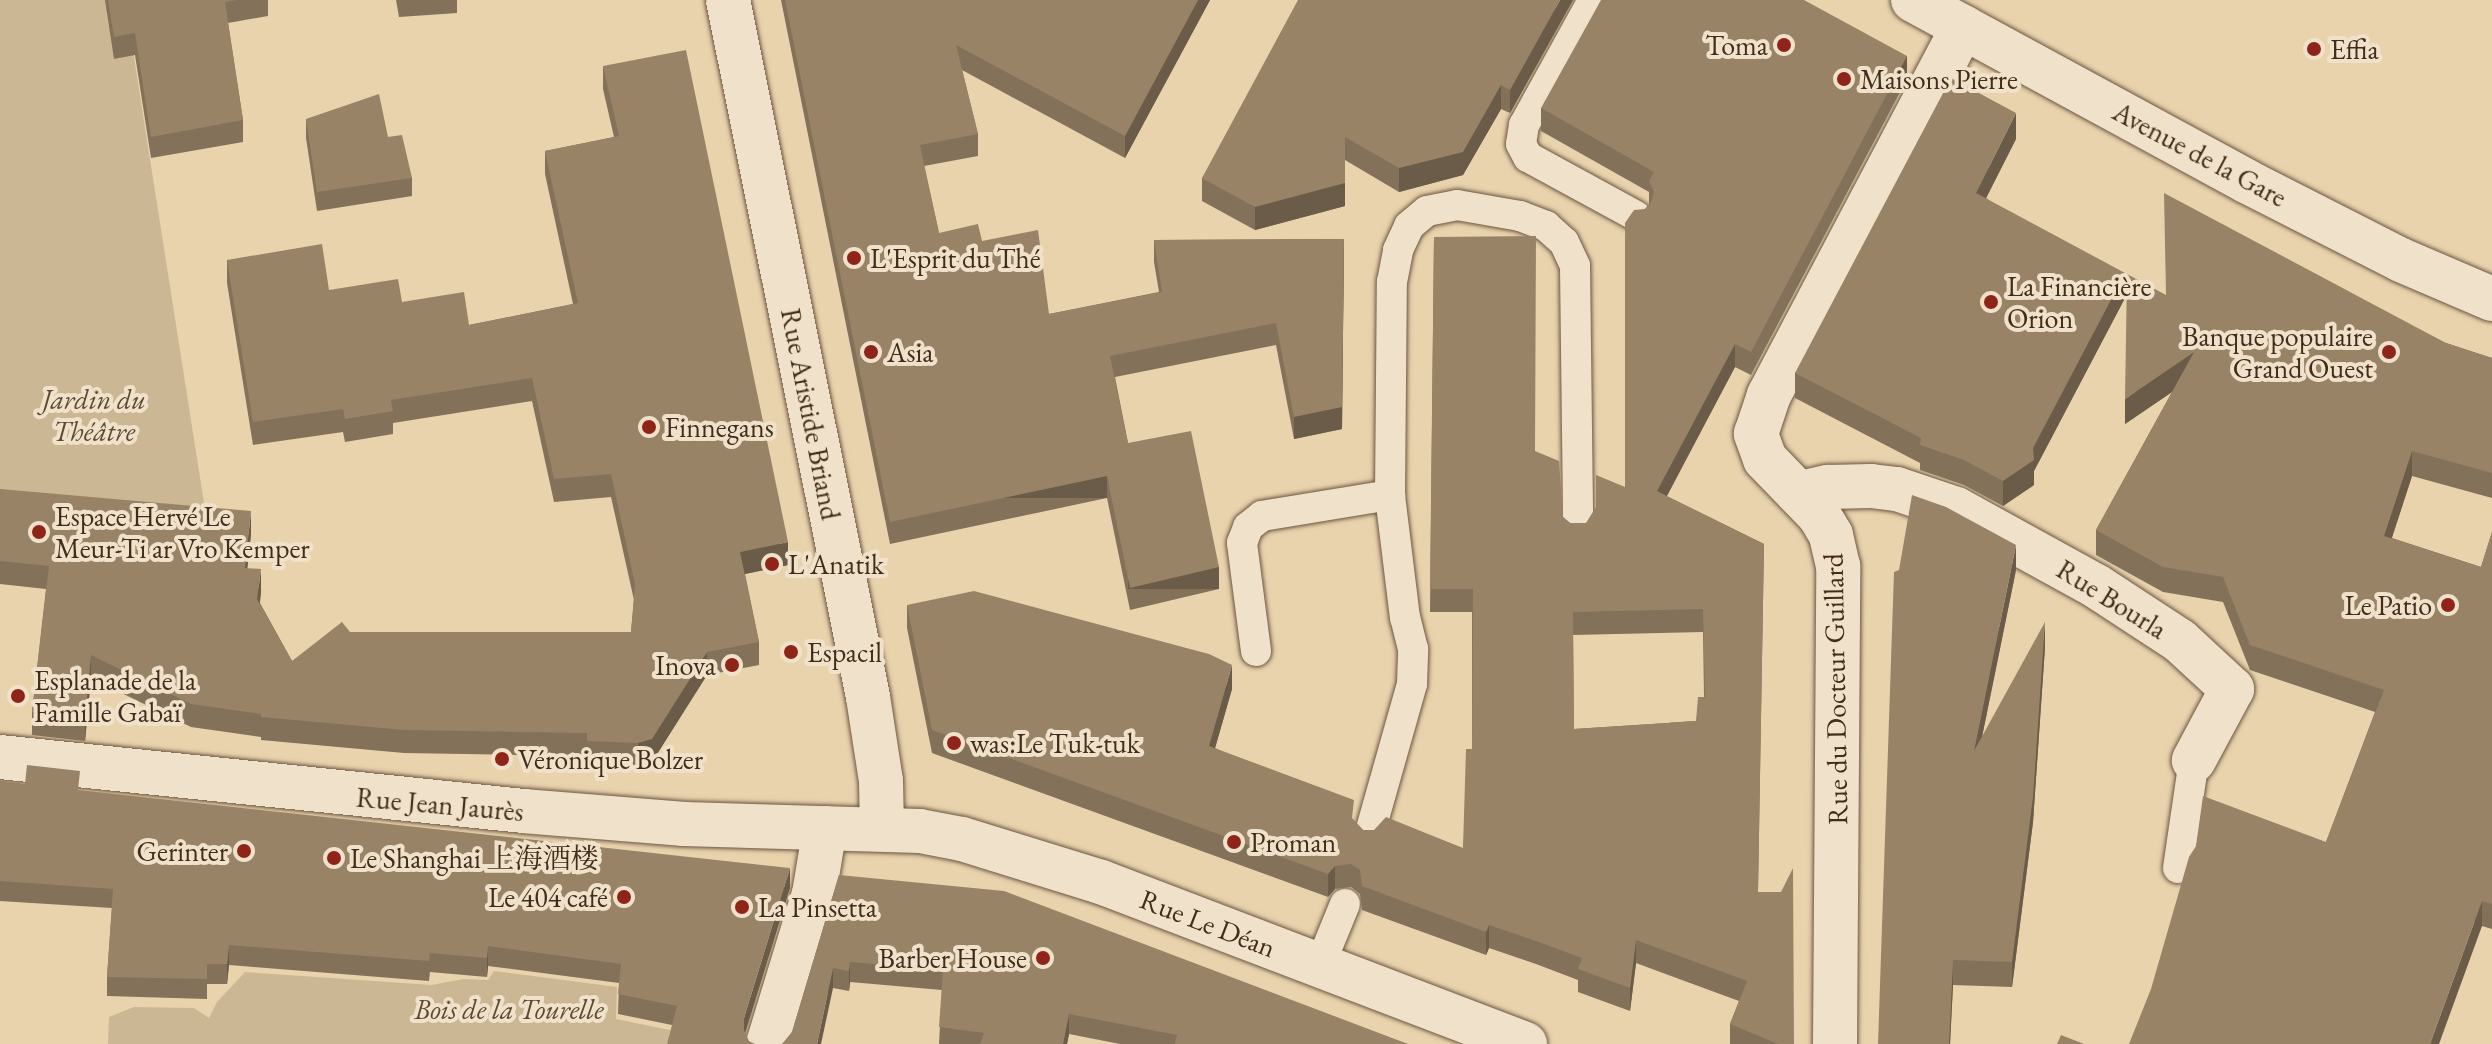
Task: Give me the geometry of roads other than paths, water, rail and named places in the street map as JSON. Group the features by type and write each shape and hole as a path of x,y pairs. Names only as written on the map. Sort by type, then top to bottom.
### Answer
{"street":[{"name":"Rue Aristide Briand","path":"728,0 868,697 881,781 882,829"},
{"name":"Avenue de la Gare","path":"1913,0 2246,181 2412,265 2492,299"},
{"name":"Rue du Docteur Guillard","path":"1835,1044 1838,566 1831,535 1801,493 1765,459 1758,447 1756,434 1761,415 1963,27"},
{"name":"Rue Bourla","path":"1801,493 1828,487 1871,486 1897,489 1945,504 2083,579 2169,634 2208,664 2232,689 2194,760"},
{"name":"Rue Jean Jaurès","path":"0,757 523,811 684,824 882,829"},
{"path":"768,1044 814,894 825,828"},
{"name":"Rue Le Déan","path":"882,829 962,839 1027,856 1525,1044"}],"lane":[{"path":"1593,0 1524,125 1521,144 1528,157 1636,216"},
{"path":"1369,836 1405,717 1414,665 1390,495 1392,282 1398,250 1409,226 1427,211 1457,205 1494,211 1546,226 1564,242 1575,266 1578,530"},
{"path":"1256,651 1242,543 1248,527 1262,516 1390,495"},
{"name":"Rue Bourla","path":"2178,868 2194,760"},
{"path":"1320,965 1345,904"}],"place":[{"name":"Toma","path":"1784,45"},
{"name":"Effia","path":"2314,49"},
{"name":"Maisons Pierre","path":"1844,79"},
{"name":"L'Esprit du Thé","path":"854,258"},
{"name":"La Financière Orion","path":"1991,302"},
{"name":"Asia","path":"871,352"},
{"name":"Banque populaire Grand Ouest","path":"2389,352"},
{"name":"Finnegans","path":"649,427"},
{"name":"Espace Hervé Le Meur-Ti ar Vro Kemper","path":"39,532"},
{"name":"L'Anatik","path":"772,564"},
{"name":"Le Patio","path":"2448,605"},
{"name":"Espacil","path":"791,652"},
{"name":"Inova","path":"732,665"},
{"name":"Esplanade de la Famille Gabaï","path":"18,696"},
{"name":"was:Le Tuk-tuk","path":"954,743"},
{"name":"Véronique Bolzer","path":"502,759"},
{"name":"Proman","path":"1234,842"},
{"name":"Gerinter","path":"244,851"},
{"name":"Le Shanghai 上海酒楼","path":"334,858"},
{"name":"Le 404 café","path":"624,897"},
{"name":"La Pinsetta","path":"742,907"},
{"name":"Barber House","path":"1043,958"}],"park label":[{"name":"Jardin du Théâtre","path":"94,415"},
{"name":"Bois de la Tourelle","path":"509,1009"}]}
